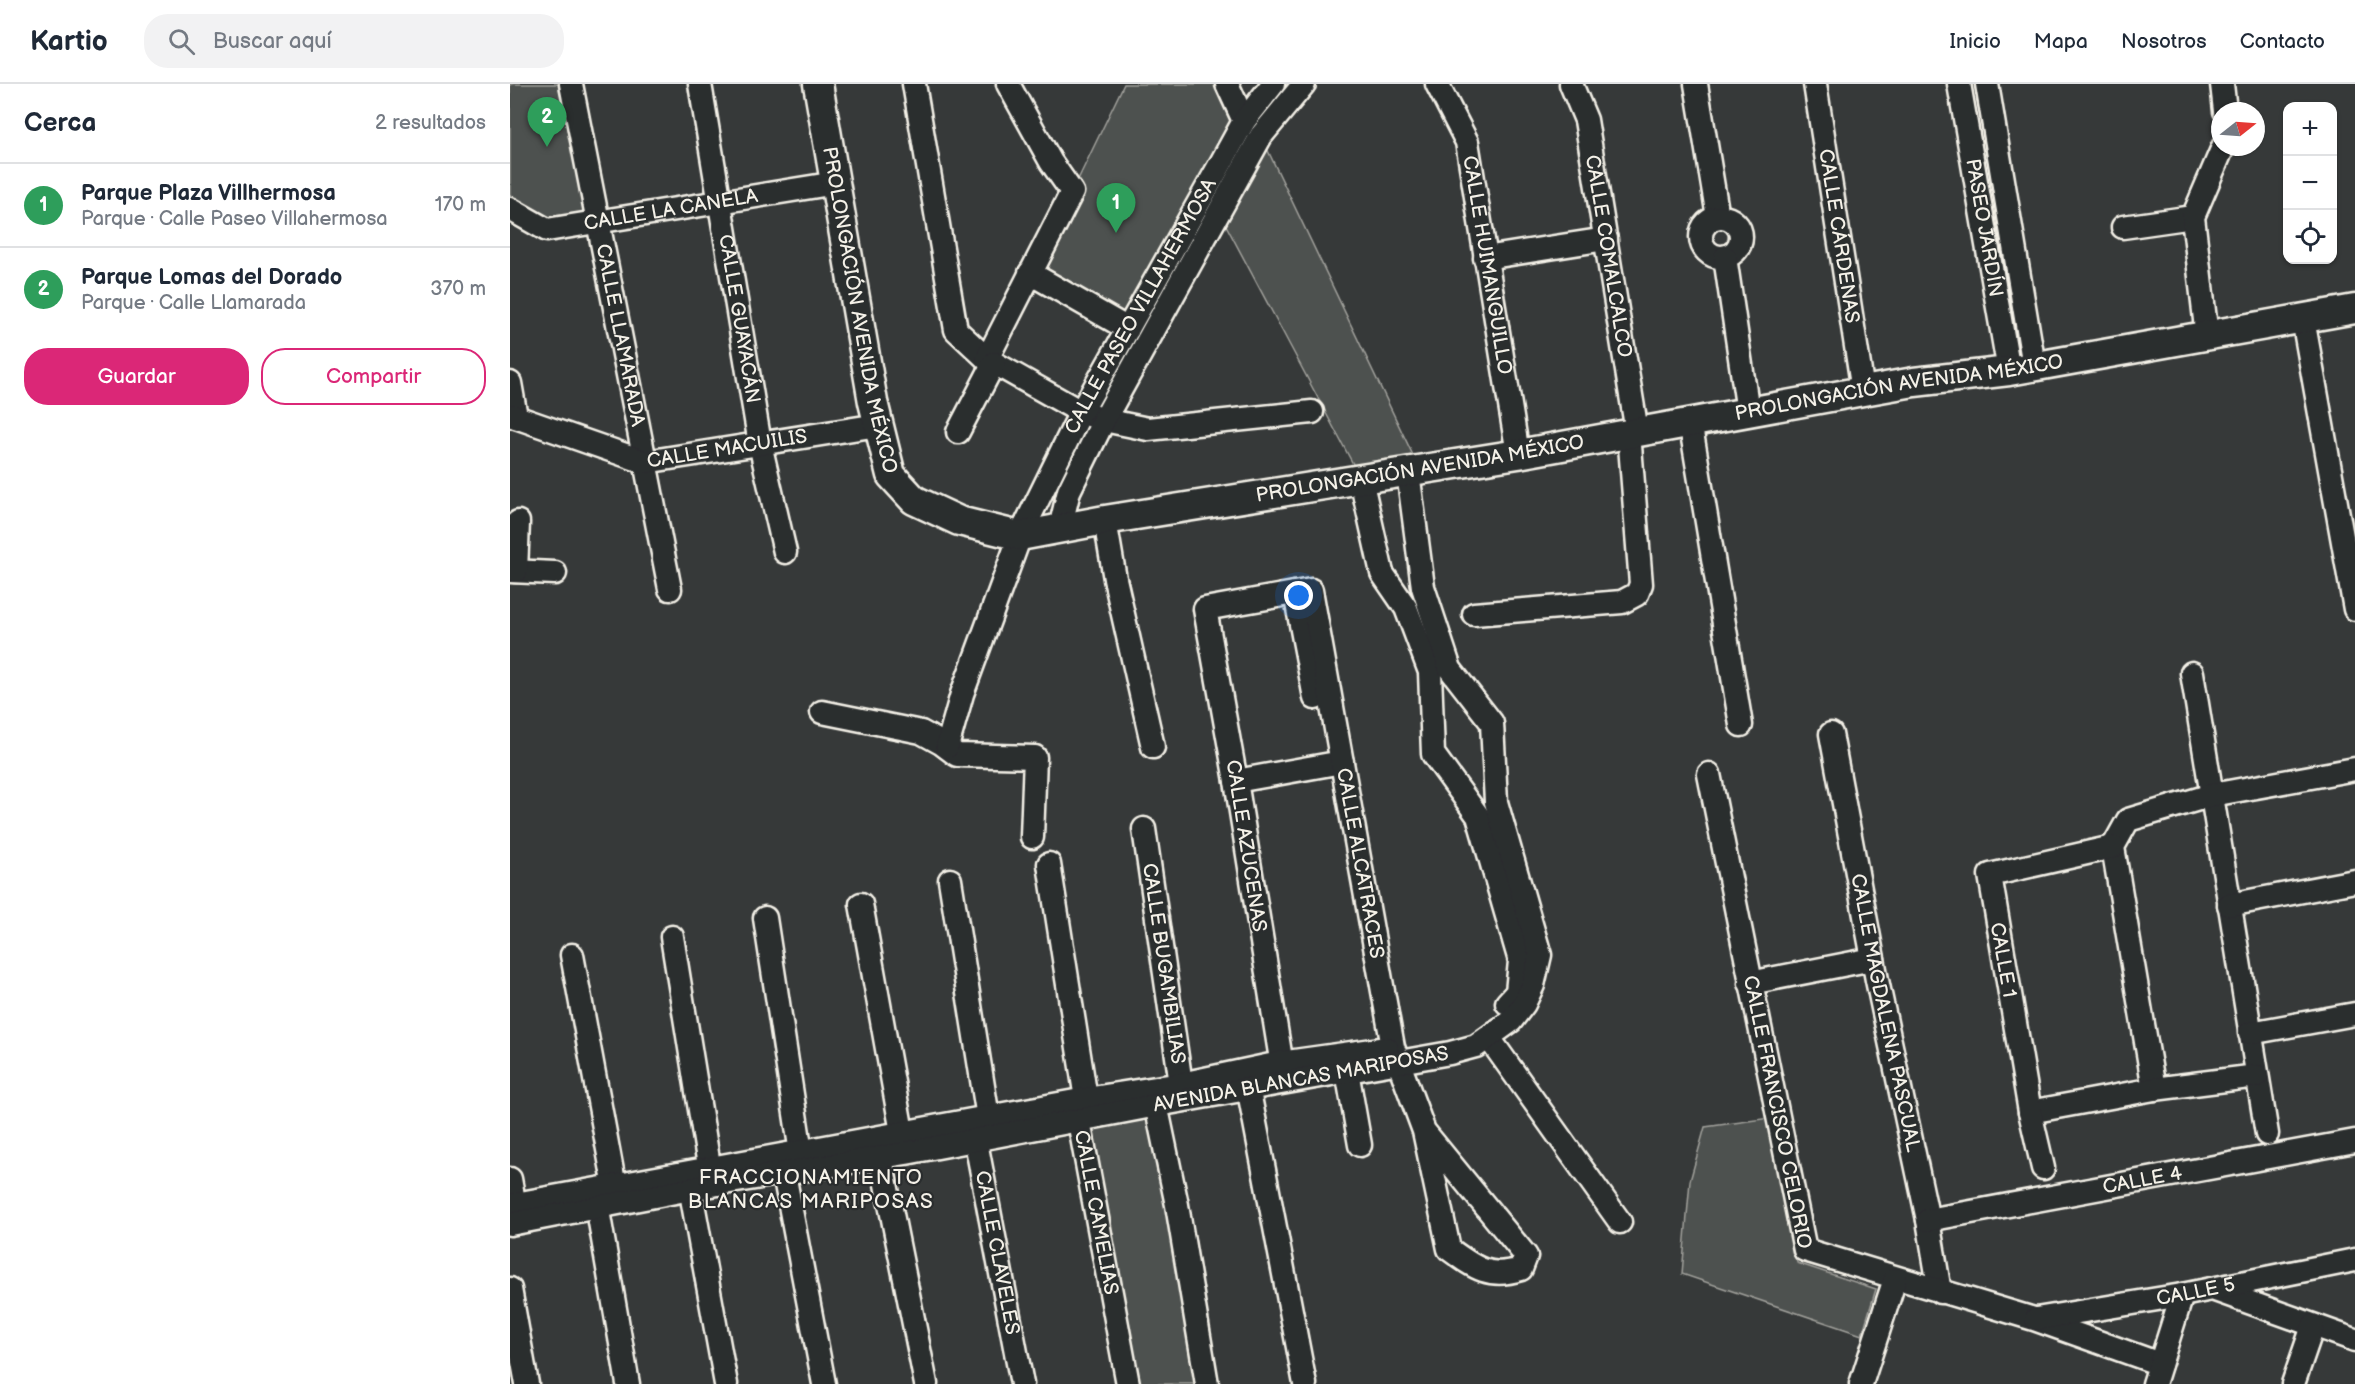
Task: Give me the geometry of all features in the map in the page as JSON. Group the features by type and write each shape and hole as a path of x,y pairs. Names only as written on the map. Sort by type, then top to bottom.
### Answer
{"main road":[{"name":"PROLONGACIÓN AVENIDA MÉXICO","path":"818,84 873,402 891,475 914,500 959,521 1020,536 1105,520 1518,454 1914,382 2021,368 2207,337 2355,309"}],"street":[{"name":"CALLE LLAMARADA","path":"571,84 670,588"},
{"name":"CALLE GUAYACÁN","path":"699,84 760,444 785,552"},
{"path":"914,84 956,330 991,361 1081,412 1104,420 1148,429 1312,412"},
{"path":"958,432 1030,273 1072,192 1051,162 1008,84"},
{"path":"1227,84 1244,121"},
{"name":"CALLE PASEO VILLAHERMOSA","path":"1060,528 1069,491 1230,168 1244,121 1273,84"},
{"name":"CALLE PASEO VILLAHERMOSA","path":"947,747 962,694 1020,536 1081,412 1128,329 1230,168 1304,84"},
{"name":"CALLE HUIMANGUILLO","path":"1437,84 1467,142 1518,454"},
{"name":"CALLE COMALCALCO","path":"1474,614 1622,602 1637,594 1641,584 1633,433 1606,239 1586,120 1571,84"},
{"path":"1696,84 1718,217 1735,222 1742,239 1733,254 1725,257 1749,412"},
{"name":"CALLE CÁRDENAS","path":"1815,84 1863,391"},
{"name":"PASEO JARDÍN","path":"1959,84 1985,237 2021,368"},
{"name":"PASEO JARDÍN","path":"1987,84 2013,235 2021,368"},
{"path":"2222,84 2225,102"},
{"path":"1965,114 1991,109"},
{"path":"2207,337 2193,217 2219,156"},
{"path":"1977,182 2004,178"},
{"name":"CALLE LA CANELA","path":"510,209 547,230 836,183"},
{"path":"2123,227 2193,217"},
{"path":"1985,237 2013,235"},
{"path":"1485,258 1606,239"},
{"path":"1030,273 1128,329"},
{"path":"2303,320 2355,609"},
{"path":"510,383 513,416"},
{"name":"CALLE MACUILIS","path":"513,416 645,462 878,425"},
{"path":"1690,422 1741,725"},
{"name":"AVENIDA BLANCAS MARIPOSAS","path":"982,1129 1079,1120 1155,1097 1282,1073 1388,1056 1450,1053 1476,1046 1489,1038 1511,1021 1524,1004 1533,986 1540,955 1496,802 1492,723 1450,669 1423,587 1408,472"},
{"name":"AVENIDA BLANCAS MARIPOSAS","path":"1282,1073 1347,1071 1388,1056 1450,1039 1478,1029 1498,1013 1517,992 1520,961 1478,816 1433,754 1430,672 1406,608 1382,573 1361,479"},
{"path":"1105,520 1115,579 1153,747"},
{"path":"518,522 513,571 555,573"},
{"name":"CALLE ALCATRACES","path":"1303,592 1388,1056 1424,1131 1526,1256 1521,1269 1504,1274 1476,1268 1449,1249 1424,1131"},
{"name":"CALLE AZUCENAS","path":"1282,1073 1236,781 1204,609 1303,592"},
{"path":"2192,673 2267,1134"},
{"path":"822,712 921,732 957,755 1035,757 1032,837"},
{"name":"CALLE MAGDALENA PASCUAL","path":"1831,734 1873,959 1928,1220 1940,1292"},
{"path":"1236,781 1335,763"},
{"path":"2154,1089 2113,847 2128,820 2212,795 2355,769"},
{"name":"CALLE FRANCISCO CELORIO","path":"1709,774 1805,1250 1895,1279 2034,1319 2157,1374"},
{"name":"CALLE BUGAMBILIAS","path":"1144,829 1182,1092"},
{"name":"CALLE 1","path":"2043,1168 2030,1112 1990,875 2113,847"},
{"name":"CALLE CAMELIAS","path":"1049,864 1086,1099 1079,1120 1128,1384"},
{"name":"CALLE CLAVELES","path":"951,880 982,1129 1022,1384"},
{"path":"2229,905 2355,881"},
{"path":"861,904 903,1144"},
{"path":"765,918 792,1163 824,1384"},
{"path":"672,937 726,1384"},
{"path":"572,955 606,1196 628,1384"},
{"path":"1750,983 1873,959"},
{"path":"2250,1033 2355,1014"},
{"path":"1489,1038 1620,1222"},
{"path":"1347,1071 1360,1145"},
{"path":"2030,1112 2154,1089 2257,1076"},
{"path":"1247,1080 1305,1384"},
{"path":"1155,1097 1177,1204 1207,1384"},
{"name":"AVENIDA BLANCAS MARIPOSAS","path":"513,1214 982,1129 1086,1099 1155,1097"},
{"name":"CALLE 4","path":"1928,1220 2355,1141"},
{"path":"879,1148 926,1384"},
{"path":"510,1179 513,1214"},
{"name":"CALLE 5","path":"2034,1319 2182,1295 2355,1260"},
{"path":"1861,1384 1895,1279"},
{"path":"510,1289 527,1384"},
{"path":"2211,1289 2355,1340"},
{"path":"2157,1374 2182,1295"},
{"path":"2293,1384 2313,1326"}],"shaded area":[{"path":"510,84 571,84 598,222 547,230 510,209"},
{"path":"1124,84 1227,84 1244,121 1128,329 1030,273"},
{"path":"1261,136 1420,470 1361,479 1219,212"},
{"path":"1154,1105 1203,1384 1128,1384 1079,1121"},
{"path":"1770,1118 1797,1263 1876,1289 1862,1335 1682,1274 1690,1181 1705,1127"}],"place":[{"name":"Parque Lomas del Dorado","path":"547,147"},
{"name":"Parque Plaza Villhermosa","path":"1116,233"}],"district":[{"name":"FRACCIONAMIENTO BLANCAS MARIPOSAS","path":"811,1189"}]}
